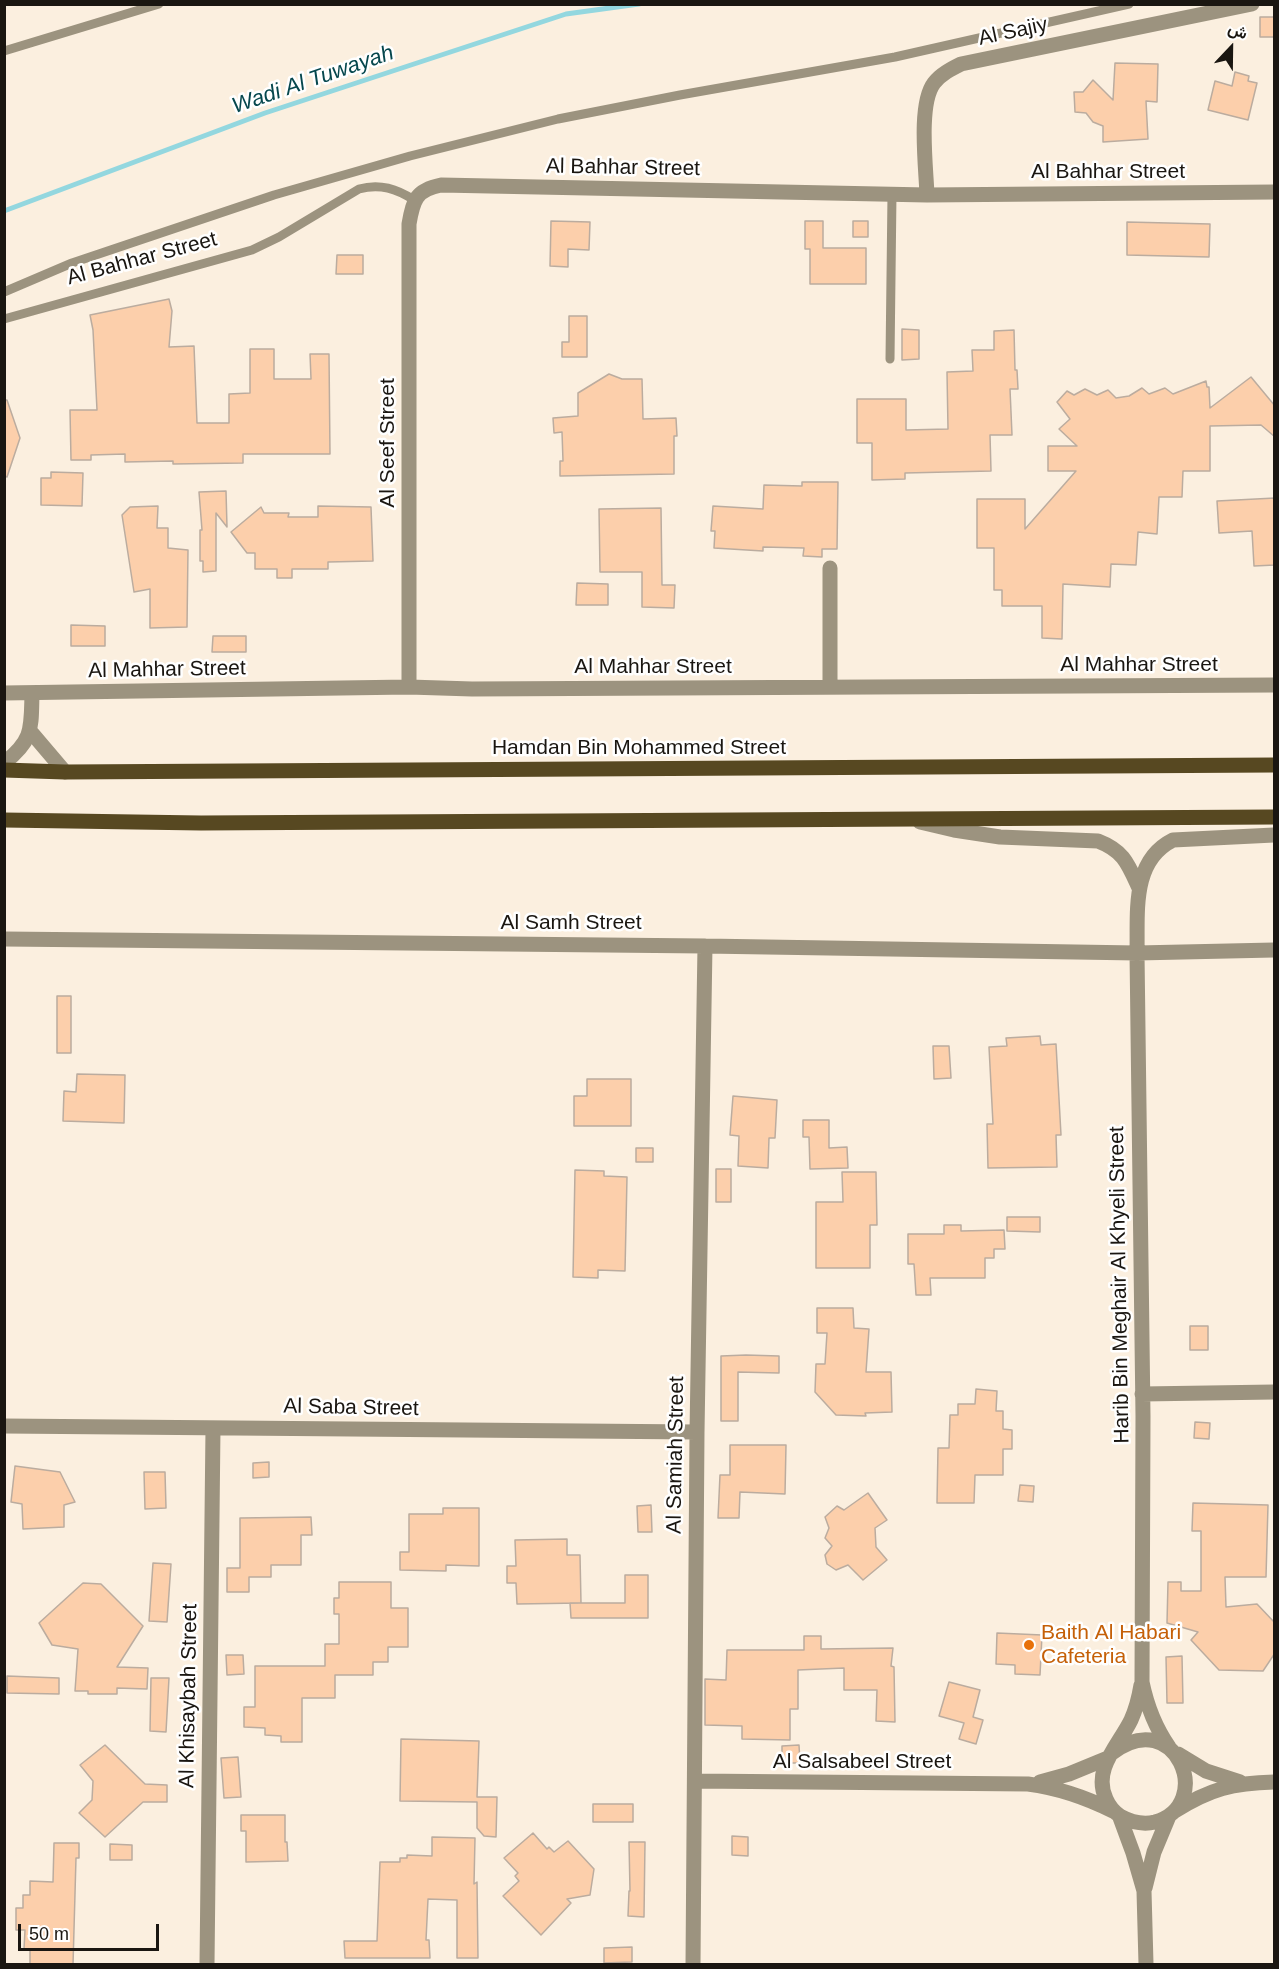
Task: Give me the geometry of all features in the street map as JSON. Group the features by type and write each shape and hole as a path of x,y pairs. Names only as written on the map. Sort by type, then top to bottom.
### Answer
{"main road":[{"name":"Hamdan Bin Mohammed Street","path":"4,770 65,772 1275,765"},
{"path":"4,820 201,823 1275,817"}],"street":[{"name":"Al Sajiy","path":"927,195 924,116 926,99 933,83 945,72 961,64 1252,4"},
{"name":"Al Bahhar Street","path":"414,200 422,191 441,185 927,195 1275,192"},
{"name":"Al Seef Street","path":"409,687 409,224 414,200"},
{"path":"830,568 830,687"},
{"name":"Al Mahhar Street","path":"4,693 409,687 472,689 1275,685"},
{"path":"4,763 31,732 32,693"},
{"path":"31,732 65,772"},
{"name":"Harib Bin Meghair Al Khyeli Street","path":"908,819 954,830 1000,837 1098,841 1112,846 1124,857 1139,888"},
{"name":"Harib Bin Meghair Al Khyeli Street","path":"1171,1749 1159,1733 1151,1716 1142,1682 1142,1394 1137,952 1139,888 1151,856 1160,846 1173,840 1275,835"},
{"name":"Al Samh Street","path":"4,939 1137,952 1275,950"},
{"name":"Al Samiah Street","path":"693,1965 697,1432 705,946"},
{"path":"1142,1394 1275,1392"},
{"name":"Al Saba Street","path":"4,1426 697,1432"},
{"name":"Al Khisaybah Street","path":"207,1965 213,1428"},
{"name":"Harib Bin Meghair Al Khyeli Street","path":"1110,1755 1131,1719 1142,1682"},
{"path":"1146,1965 1144,1891 1133,1853 1116,1813 1102,1791 1103,1769 1110,1755 1125,1743 1139,1739 1155,1740 1206,1771 1243,1782 1275,1782"},
{"path":"1144,1891 1154,1852 1186,1788 1186,1775 1181,1762 1171,1749"},
{"name":"Al Salsabeel Street","path":"1028,1784 1069,1774 1110,1755"},
{"name":"Al Salsabeel Street","path":"695,1782 1028,1784 1072,1792 1116,1813"},
{"path":"1116,1813 1130,1821 1143,1824 1157,1821 1206,1794 1243,1782"}],"lane":[{"path":"4,51 159,4"},
{"path":"4,292 72,263 263,199 410,156 558,119 895,57 1129,4"},
{"name":"Al Bahhar Street","path":"4,319 252,250 368,186 389,188 414,200"},
{"path":"890,359 892,194"}],"building":[{"path":"1260,17 1275,17 1275,37 1260,37"},
{"path":"1115,63 1158,64 1157,102 1146,101 1148,139 1103,142 1103,126 1093,122 1086,113 1075,112 1074,92 1083,92 1093,80 1113,100"},
{"path":"1235,72 1249,76 1248,81 1257,83 1248,120 1208,110 1215,81 1232,86"},
{"path":"551,221 590,222 589,250 568,249 568,267 550,266"},
{"path":"805,221 823,221 823,248 866,248 866,284 810,284 810,249 805,249"},
{"path":"853,221 868,221 868,237 853,237"},
{"path":"1127,222 1210,224 1209,257 1127,255"},
{"path":"337,255 363,255 363,274 336,274"},
{"path":"169,299 172,311 169,347 194,346 197,423 229,423 229,394 250,393 250,349 274,349 274,379 311,379 310,354 329,354 330,454 243,454 243,463 125,462 125,454 91,455 91,460 71,460 70,410 97,410 93,330 90,315"},
{"path":"569,316 587,316 587,357 562,357 562,342 569,342"},
{"path":"902,329 919,330 919,359 902,360"},
{"path":"1014,330 1018,389 1010,389 1012,435 990,435 991,471 905,473 905,479 872,480 872,443 857,443 857,399 906,399 906,430 948,429 947,372 973,371 972,350 994,350 994,331"},
{"path":"609,374 622,379 642,379 643,419 676,418 674,474 560,476 560,461 563,461 562,432 554,433 553,418 578,416 578,393"},
{"path":"1251,377 1275,406 1275,437 1261,425 1210,426 1210,471 1183,471 1182,497 1159,497 1157,534 1138,532 1136,565 1111,564 1110,587 1063,584 1062,639 1042,638 1042,606 1002,606 1002,590 994,590 994,548 977,548 977,499 1025,499 1025,529 1076,471 1048,471 1048,446 1077,446 1059,429 1070,419 1057,402 1067,391 1074,395 1085,389 1097,395 1108,390 1116,398 1129,396 1142,388 1149,394 1165,388 1173,394 1206,381 1209,387 1210,408"},
{"path":"4,400 7,400 20,438 7,477 4,476"},
{"path":"51,472 83,473 82,506 41,505 41,478 51,478"},
{"path":"802,482 838,482 837,549 822,549 822,557 803,556 804,548 763,547 763,551 714,548 715,531 711,531 713,506 763,509 764,485 802,486"},
{"path":"226,491 227,527 216,513 216,571 203,572 203,561 200,561 200,530 202,530 199,492"},
{"path":"1275,498 1275,565 1254,566 1252,531 1219,533 1217,501"},
{"path":"158,506 157,528 168,528 168,548 188,550 187,627 150,628 150,589 134,592 122,515 130,507"},
{"path":"318,506 371,507 373,561 328,562 328,569 292,569 292,578 277,578 277,569 255,569 255,553 247,553 231,532 261,507 264,513 289,513 288,517 318,517"},
{"path":"661,508 662,585 675,585 674,608 642,607 642,572 600,572 599,509"},
{"path":"577,583 608,584 608,605 576,605"},
{"path":"71,625 105,626 105,646 71,646"},
{"path":"213,636 246,636 246,652 212,652"},
{"path":"57,996 71,996 71,1053 57,1053"},
{"path":"1040,1036 1041,1045 1056,1044 1061,1135 1056,1135 1057,1167 988,1168 987,1124 993,1124 989,1047 1007,1046 1006,1038"},
{"path":"933,1046 949,1046 951,1078 934,1079"},
{"path":"77,1074 125,1075 124,1123 63,1121 64,1091 76,1092"},
{"path":"587,1079 631,1079 631,1126 574,1126 574,1096 587,1096"},
{"path":"733,1096 777,1100 775,1138 769,1138 768,1168 738,1166 739,1136 730,1135"},
{"path":"803,1120 829,1120 829,1148 847,1147 848,1168 810,1169 809,1137 803,1137"},
{"path":"636,1148 653,1148 653,1162 636,1162"},
{"path":"716,1169 731,1169 731,1202 716,1202"},
{"path":"575,1170 604,1171 604,1176 627,1177 625,1271 598,1270 598,1278 573,1277"},
{"path":"842,1172 876,1172 877,1225 870,1225 870,1268 816,1268 816,1202 843,1202"},
{"path":"1007,1217 1040,1217 1040,1232 1007,1231"},
{"path":"944,1225 961,1225 961,1231 1004,1230 1005,1249 994,1249 994,1258 985,1258 985,1278 930,1278 931,1295 916,1295 914,1264 908,1264 908,1234 944,1234"},
{"path":"817,1308 853,1308 854,1328 869,1329 866,1372 891,1372 892,1412 865,1413 866,1416 836,1415 815,1392 816,1364 825,1364 827,1333 817,1333"},
{"path":"1190,1326 1208,1326 1208,1350 1190,1350"},
{"path":"721,1356 779,1356 779,1373 738,1372 738,1421 721,1421"},
{"path":"976,1389 997,1391 996,1411 1003,1411 1003,1429 1012,1430 1012,1449 1003,1449 1003,1475 975,1475 974,1503 937,1503 938,1448 949,1448 950,1415 958,1415 958,1404 975,1404"},
{"path":"1195,1422 1210,1423 1209,1439 1194,1438"},
{"path":"730,1445 786,1445 785,1494 740,1492 739,1518 718,1518 720,1475 730,1475"},
{"path":"269,1462 269,1477 253,1478 253,1463"},
{"path":"15,1466 60,1472 75,1502 64,1505 64,1527 23,1529 22,1504 11,1502"},
{"path":"144,1472 165,1472 166,1508 145,1509"},
{"path":"1020,1485 1034,1486 1033,1502 1018,1501"},
{"path":"868,1493 887,1520 875,1528 876,1547 887,1560 863,1580 848,1565 836,1570 827,1564 825,1555 832,1546 825,1538 829,1528 825,1517 837,1506 844,1510"},
{"path":"1193,1503 1268,1505 1266,1577 1225,1577 1226,1607 1257,1604 1275,1623 1275,1653 1263,1671 1219,1670 1191,1640 1198,1632 1167,1623 1168,1582 1181,1582 1181,1591 1201,1591 1201,1531 1192,1531"},
{"path":"651,1505 652,1532 638,1532 637,1506"},
{"path":"443,1508 479,1508 479,1566 446,1565 446,1571 400,1570 400,1552 409,1552 409,1514 443,1514"},
{"path":"311,1517 312,1535 301,1535 301,1565 271,1565 271,1577 249,1577 249,1592 227,1592 227,1568 240,1568 240,1518"},
{"path":"567,1539 567,1555 580,1555 581,1603 517,1604 516,1583 507,1583 507,1566 516,1566 515,1540"},
{"path":"153,1563 171,1564 167,1622 149,1621"},
{"path":"625,1575 648,1575 648,1618 571,1618 570,1603 625,1603"},
{"path":"339,1582 391,1582 391,1608 408,1608 408,1647 388,1647 388,1662 373,1662 373,1675 335,1675 335,1698 302,1698 302,1742 281,1742 281,1736 265,1735 265,1728 244,1727 244,1707 255,1707 255,1666 325,1666 325,1644 339,1644 339,1614 334,1614 334,1598 339,1598"},
{"path":"83,1583 101,1584 143,1626 117,1667 148,1668 147,1689 117,1688 117,1694 88,1694 88,1691 75,1691 78,1649 52,1645 39,1623"},
{"path":"997,1633 1042,1635 1040,1675 1015,1674 1015,1665 996,1664"},
{"path":"804,1636 821,1636 821,1649 893,1648 891,1666 894,1667 895,1722 876,1721 877,1690 844,1690 844,1668 798,1670 798,1709 790,1709 790,1740 742,1739 742,1726 705,1725 705,1679 726,1680 727,1650 804,1650"},
{"path":"226,1655 243,1655 244,1674 227,1675"},
{"path":"1182,1656 1183,1703 1167,1703 1166,1657"},
{"path":"7,1676 59,1678 59,1694 7,1693"},
{"path":"151,1678 169,1678 166,1732 150,1731"},
{"path":"949,1682 980,1690 973,1717 983,1720 976,1744 959,1739 964,1723 939,1716"},
{"path":"401,1739 479,1741 477,1797 497,1797 496,1837 484,1836 477,1828 477,1802 400,1801"},
{"path":"105,1745 145,1784 167,1785 167,1802 143,1802 105,1837 79,1813 92,1800 93,1781 80,1765"},
{"path":"799,1745 800,1763 782,1763 782,1746"},
{"path":"238,1757 241,1797 224,1798 221,1758"},
{"path":"593,1804 633,1804 633,1822 593,1822"},
{"path":"241,1815 285,1815 288,1861 246,1862 246,1831 241,1831"},
{"path":"533,1833 547,1849 549,1847 554,1852 568,1841 594,1869 590,1895 567,1899 571,1903 541,1935 503,1896 519,1881 515,1876 518,1873 504,1858"},
{"path":"732,1836 748,1837 748,1856 732,1855"},
{"path":"432,1837 475,1838 474,1884 477,1882 478,1958 457,1958 457,1900 428,1899 426,1940 429,1940 430,1958 345,1958 344,1941 377,1941 380,1862 400,1862 400,1858 407,1858 407,1855 432,1856"},
{"path":"629,1842 645,1842 644,1917 628,1916"},
{"path":"54,1843 79,1843 79,1858 76,1858 73,1965 30,1965 30,1949 24,1949 25,1930 16,1930 16,1908 23,1908 23,1895 30,1895 30,1881 53,1882"},
{"path":"110,1844 132,1845 132,1860 110,1860"},
{"path":"632,1947 632,1962 604,1963 604,1948"}],"waterway":[{"name":"Wadi Al Tuwayah","path":"4,211 265,113 566,14 639,4"}],"place":[{"name":"Baith Al Habari Cafeteria","path":"1029,1645"}]}
